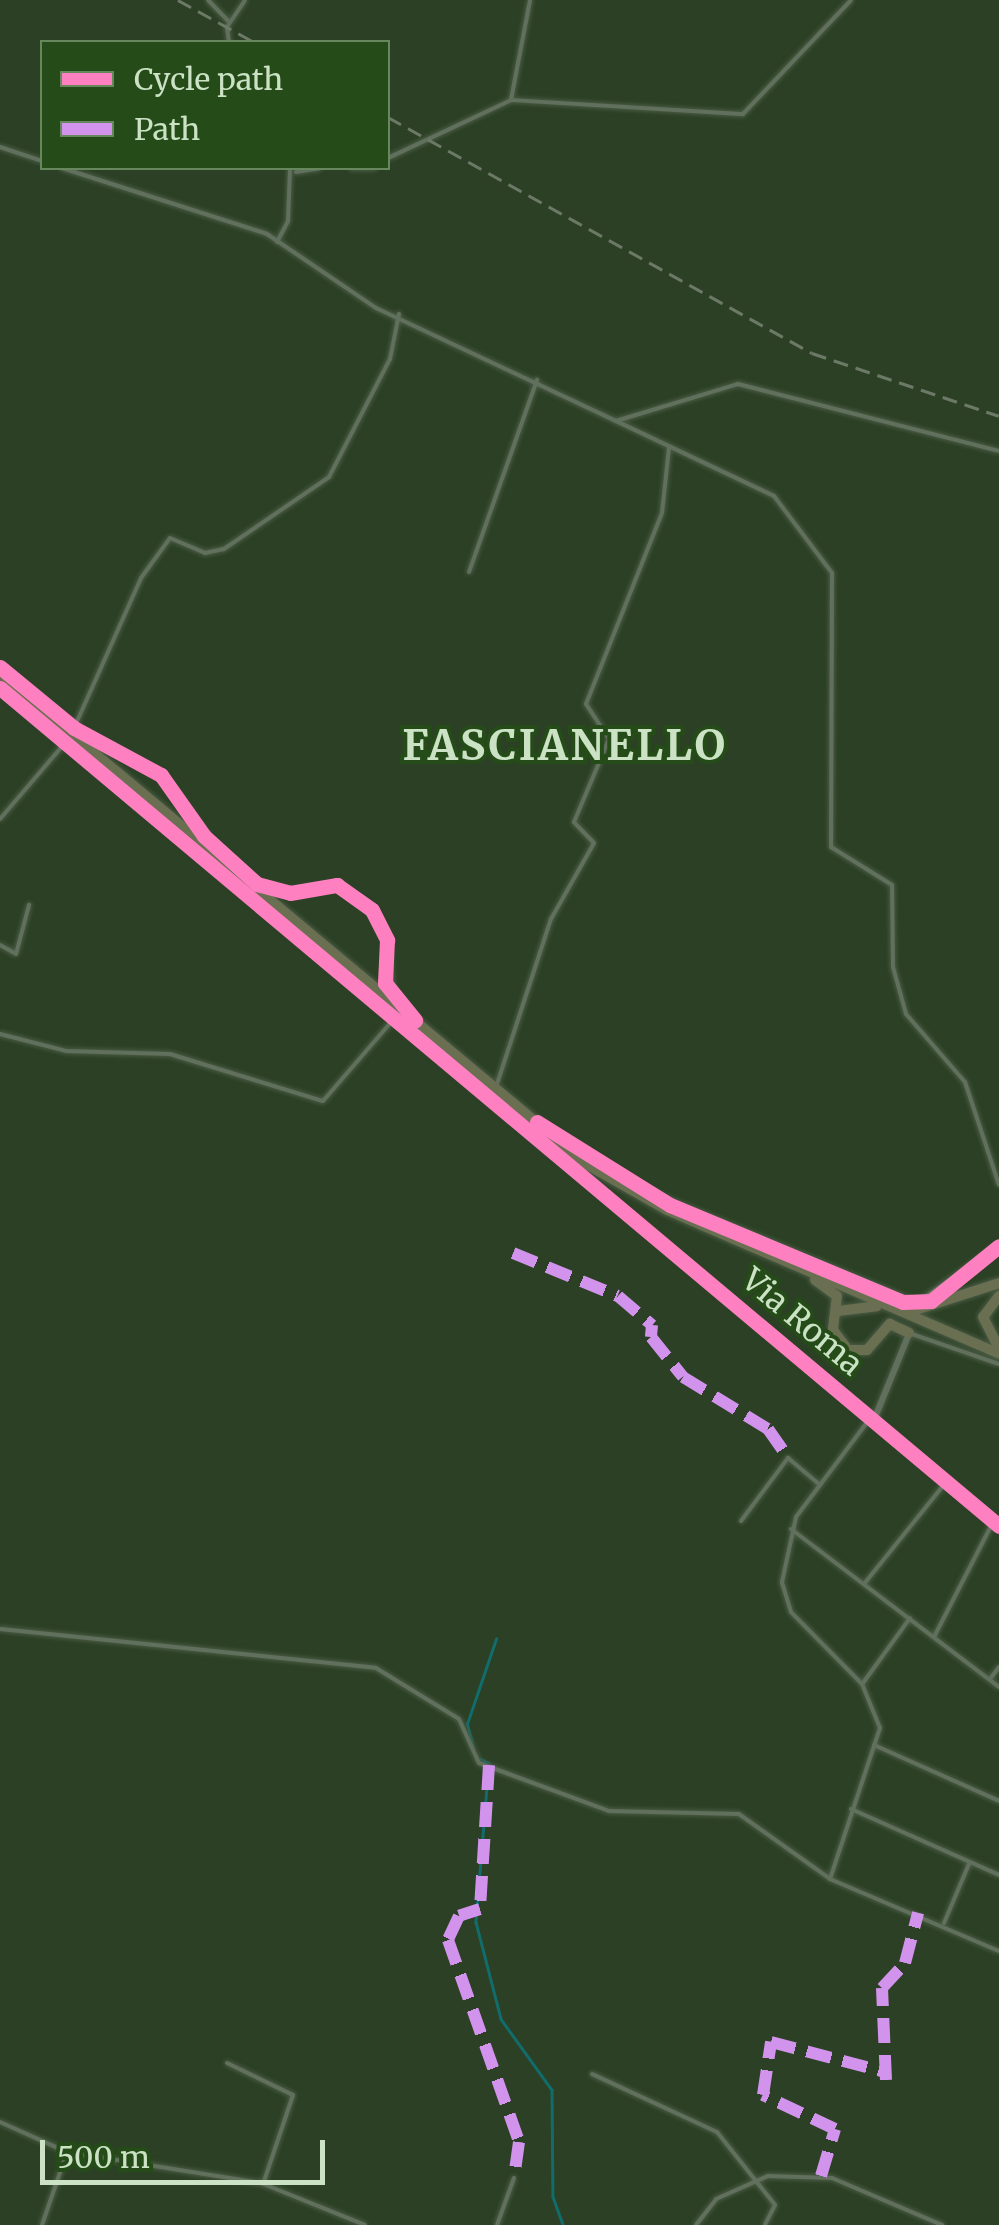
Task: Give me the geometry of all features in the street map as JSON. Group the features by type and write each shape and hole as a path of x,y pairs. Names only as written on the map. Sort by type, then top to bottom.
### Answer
{"highway":[{"path":"0,677 530,1130 665,1214 810,1278 878,1303 925,1312 999,1283"},
{"path":"0,677 544,1135 668,1210 999,1356"},
{"path":"810,1278 833,1291 838,1310 833,1330 848,1350 867,1350 890,1324 910,1333"},
{"path":"999,1296 983,1326 999,1356"},
{"path":"838,1310 878,1303"}],"street":[{"path":"208,0 229,22"},
{"path":"229,40 229,22 246,0"},
{"path":"511,100 530,0"},
{"path":"390,157 511,100 743,114 851,0"},
{"path":"0,147 40,160"},
{"path":"68,170 276,242 302,267 774,496 832,573 831,846 892,885 893,967 906,1014 965,1082 999,1185"},
{"path":"276,242 292,170"},
{"path":"74,728 141,578 172,535 204,554 224,549 330,477 390,359 399,314"},
{"path":"469,572 537,380"},
{"path":"616,421 738,384 999,451"},
{"path":"496,1088 552,919 594,843 574,822 609,739 586,704 662,513 670,447"},
{"path":"0,666 74,728 161,775 204,836 257,884 290,893 337,885 372,910 387,940 391,997 496,1088 589,1159 670,1205 903,1302 931,1301 998,1247"},
{"name":"Via Roma","path":"0,688 472,1089 996,1524"},
{"path":"0,819 65,743"},
{"path":"0,945 16,954 29,905"},
{"path":"0,1034 66,1051 170,1054 323,1101 392,1021"},
{"path":"830,1879 850,1809 880,1728 862,1684 784,1598 791,1529 819,1484 871,1422 910,1333 999,1356"},
{"path":"741,1521 788,1458 819,1484"},
{"path":"864,1584 947,1482"},
{"path":"934,1636 996,1524"},
{"path":"791,1529 999,1687"},
{"path":"862,1684 910,1618"},
{"path":"0,1628 47,1630 268,1663 376,1668 459,1718 480,1763 609,1812 739,1814 830,1879 944,1924 999,1951"},
{"path":"990,1679 999,1667"},
{"path":"874,1746 999,1801"},
{"path":"850,1809 999,1874"},
{"path":"944,1924 970,1862"},
{"path":"227,2063 293,2095 263,2184"},
{"path":"592,2074 717,2132 759,2178 776,2206 765,2225"},
{"path":"0,2122 68,2152 263,2184 365,2225"},
{"path":"42,2225 68,2152"},
{"path":"497,2225 514,2178"},
{"path":"696,2225 716,2199 759,2178 832,2178 942,2225"}],"waterway":[{"path":"473,1747 467,1724 496,1639"},
{"path":"478,1758 489,1763 476,1922 501,2019 552,2090 553,2197 563,2225"}],"railway":[{"path":"178,0 250,40"},
{"path":"390,118 812,353 999,416"}],"marked path":[{"path":"513,1253 618,1296 652,1325 651,1337 683,1377 768,1429 788,1458"},
{"path":"489,1765 480,1909 459,1916 448,1940 519,2142 514,2178"},
{"path":"886,2080 882,1988 905,1963 918,1913"},
{"path":"821,2176 835,2129 763,2095 771,2042 889,2073"}],"cycle path":[{"path":"0,667 74,728 161,775 204,836 257,884 290,893 337,885 372,910 387,940 385,983 415,1020"},
{"path":"0,688 999,1526"},
{"path":"537,1122 670,1205 903,1302 931,1301 999,1246"}],"district":[{"name":"FASCIANELLO","path":"565,745"}]}
